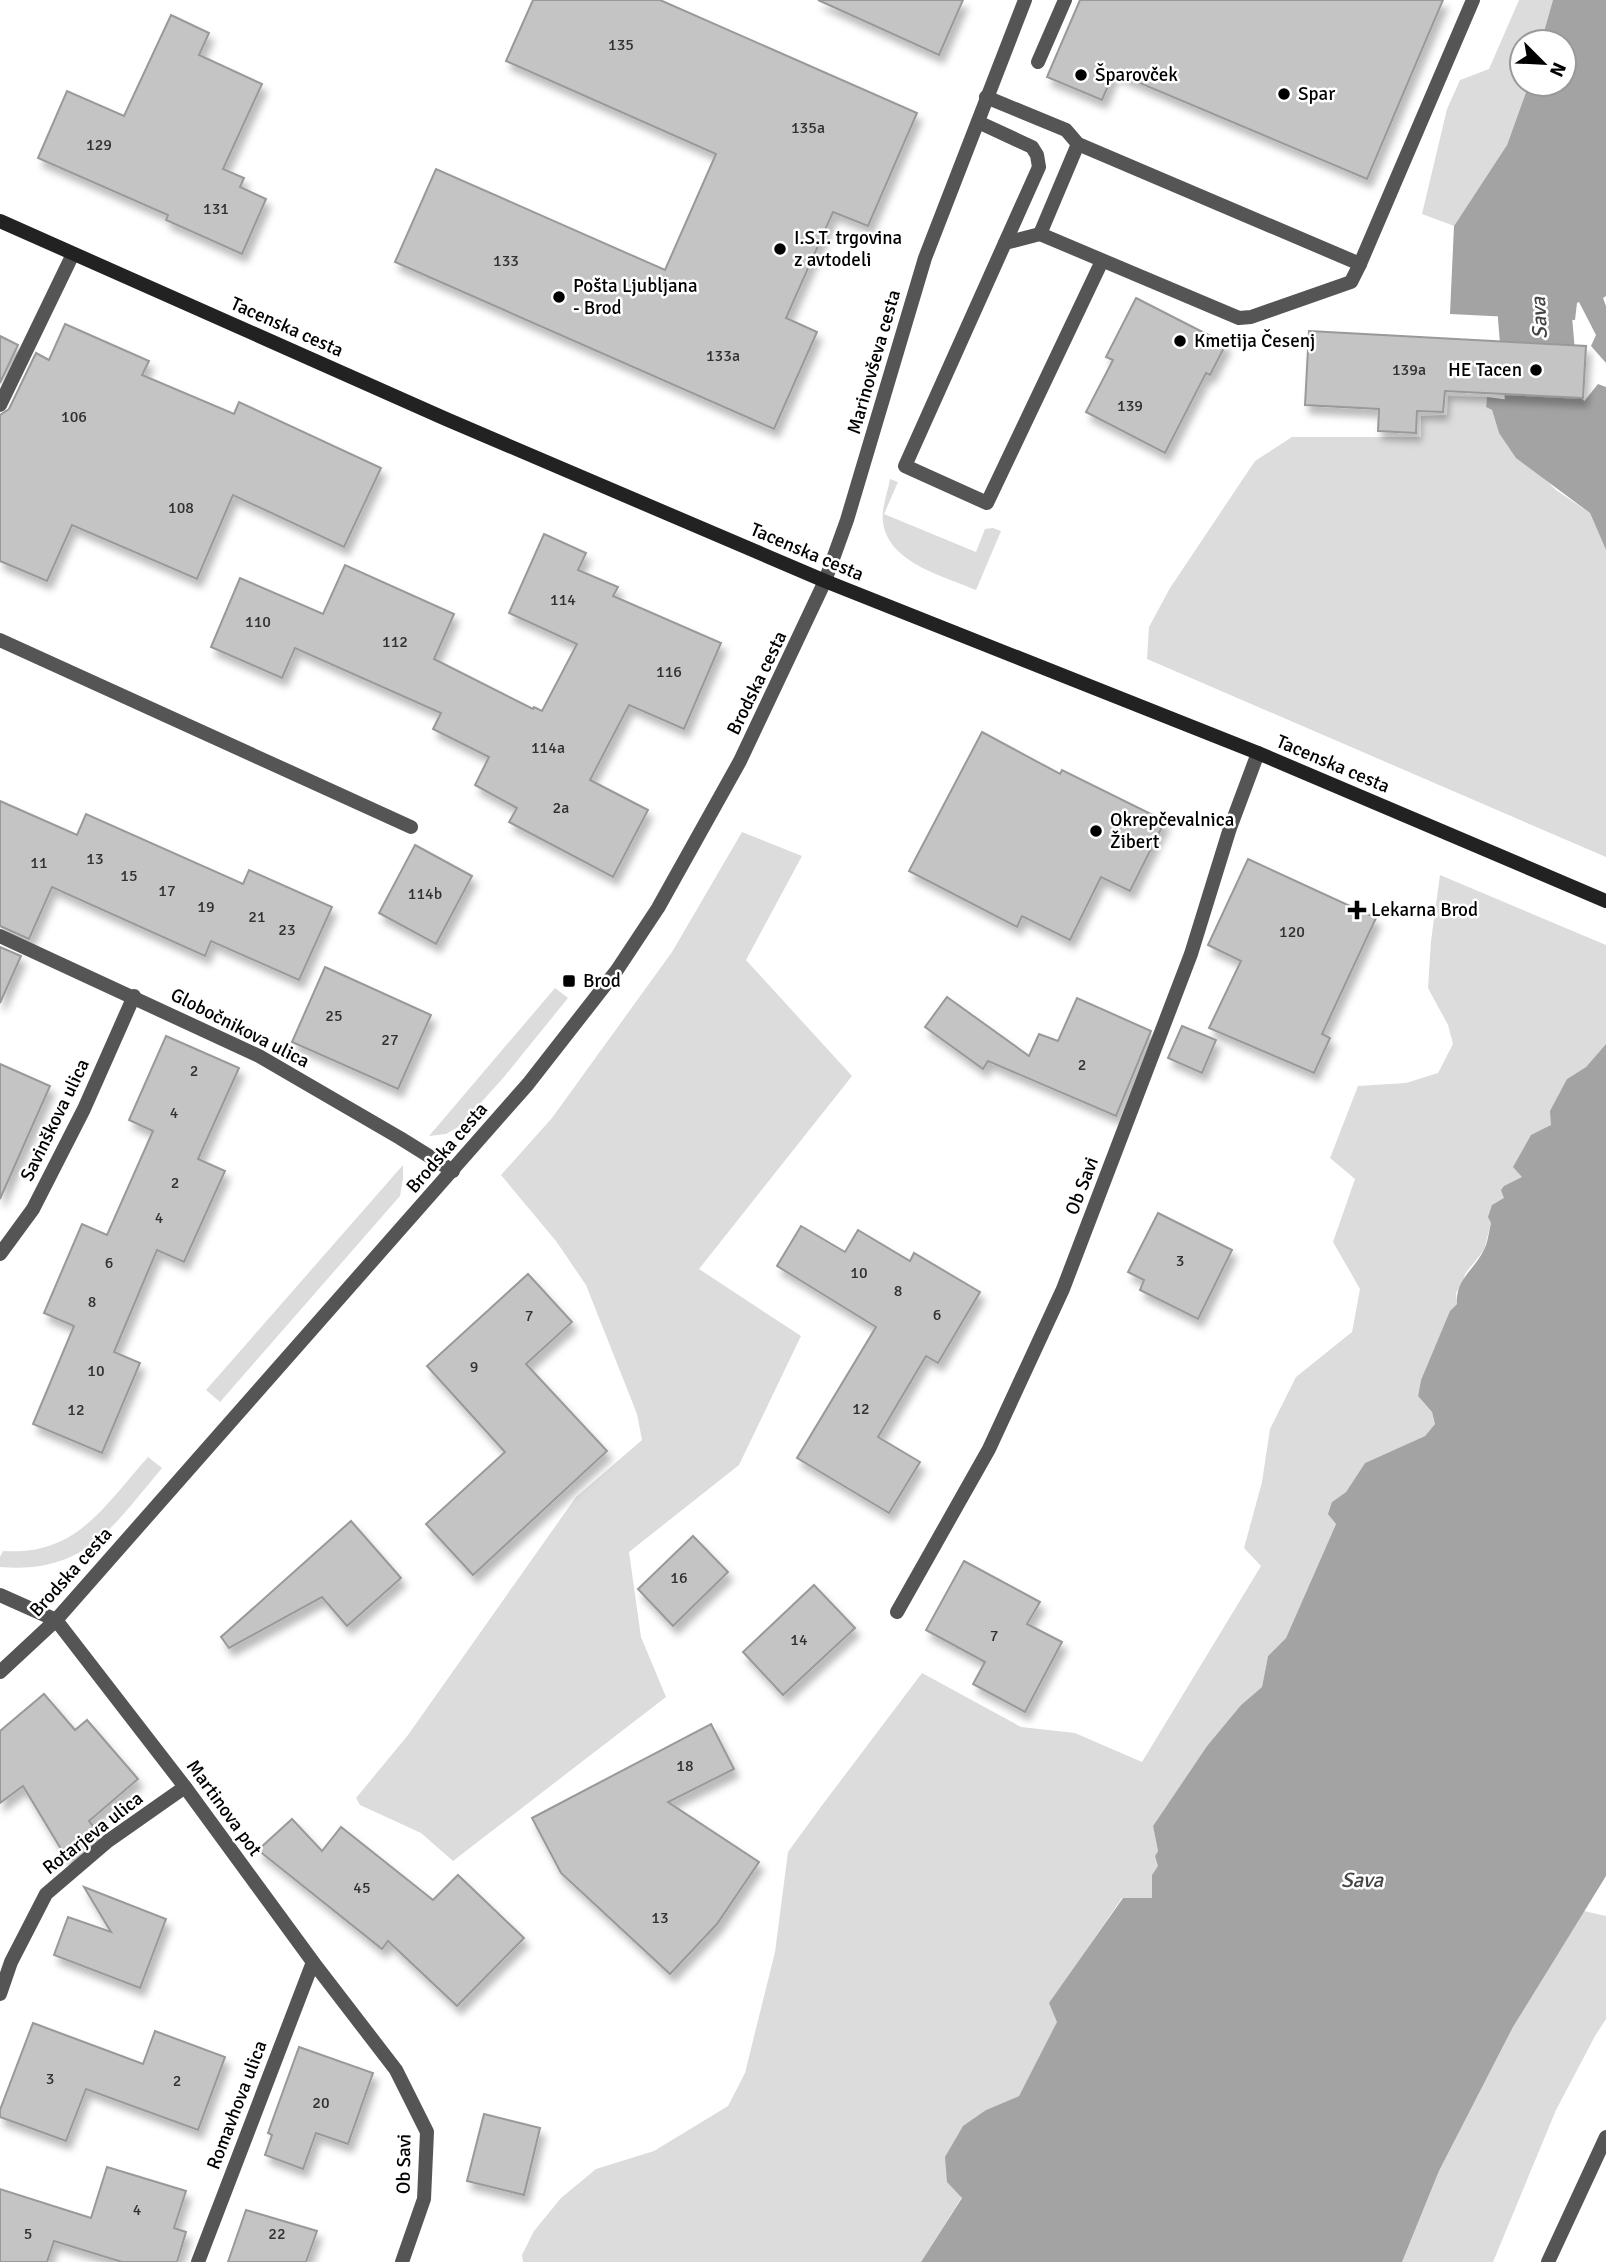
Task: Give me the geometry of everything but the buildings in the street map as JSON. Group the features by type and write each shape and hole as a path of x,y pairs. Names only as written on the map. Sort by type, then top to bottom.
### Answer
{"main road":[{"name":"Tacenska cesta","path":"0,221 446,419 825,581 1258,753 1606,901"}],"street":[{"name":"Marinovševa cesta","path":"825,581 847,520 925,258 1026,0"},
{"path":"1038,62 1065,0"},
{"path":"1005,243 1040,234 1239,318 1251,317 1351,282 1473,0"},
{"path":"986,97 1066,130 1078,144 1360,264"},
{"path":"978,122 1032,147 1039,167 905,466 987,503 1102,261"},
{"path":"1040,234 1078,144"},
{"path":"0,405 73,254"},
{"name":"Brodska cesta","path":"0,1672 56,1620 453,1171 528,1084 590,1006 658,908 740,761 825,581"},
{"path":"0,640 411,827"},
{"name":"Ob Savi","path":"897,1612 989,1449 1063,1289 1191,954 1230,828 1258,753"},
{"name":"Globočnikova ulica","path":"0,936 259,1056 453,1171"},
{"name":"Savinškova ulica","path":"0,1254 33,1209 84,1109 134,996"},
{"name":"Martinova pot","path":"0,1595 56,1620 185,1787 396,2070"},
{"name":"Rotarjeva ulica","path":"0,1994 11,1962 46,1894 108,1841 185,1787"},
{"name":"Romavhova ulica","path":"198,2262 313,1962"},
{"name":"Ob Savi","path":"396,2070 427,2132 424,2199 402,2262"},
{"path":"1548,2262 1606,2137"}],"shaded area":[{"path":"1519,0 1553,0 1545,28 1508,28 1508,98 1524,98 1507,145 1454,226 1422,214 1447,109 1460,80 1489,69"},
{"path":"1448,396 1487,397 1486,407 1492,410 1499,433 1556,490 1590,513 1606,550 1606,857 1147,659 1149,627 1170,588 1255,461 1292,437 1421,437 1421,416 1447,415"},
{"path":"890,479 898,482 884,514 976,552 985,529 1001,531 976,590 919,566 895,548 887,536 883,522 884,506"},
{"path":"742,832 802,856 746,960 852,1076 699,1269 801,1336 739,1465 629,1552 641,1637 666,1697 453,1861 421,1833 360,1805 356,1798 408,1735 576,1497 642,1440 637,1414 586,1285 556,1241 501,1175 552,1118 672,952"},
{"path":"1440,875 1606,945 1606,1044 1586,1067 1567,1079 1551,1125 1523,1177 1505,1198 1491,1223 1484,1250 1465,1274 1456,1293 1457,1304 1450,1312 1421,1380 1418,1396 1432,1412 1435,1424 1425,1436 1365,1463 1346,1492 1332,1502 1336,1524 1286,1638 1268,1656 1262,1687 1241,1705 1207,1746 1153,1826 1158,1851 1155,1856 1159,1866 1152,1875 1152,1898 1122,1898 1050,2003 1058,2022 1019,2096 986,2110 962,2197 921,2262 523,2262 522,2255 534,2231 561,2198 596,2169 654,2151 728,2106 745,2073 775,1952 788,1852 922,1673 1021,1727 1075,1733 1142,1762 1261,1566 1244,1548 1262,1482 1270,1429 1296,1377 1352,1332 1360,1289 1333,1242 1355,1179 1330,1158 1358,1086 1406,1083 1438,1073 1453,1044 1448,1025 1428,988"},
{"path":"555,988 568,998 504,1077 460,1126 446,1134 429,1136"},
{"path":"403,1165 400,1196 220,1402 206,1390"},
{"path":"148,1457 162,1468 128,1509 94,1542 55,1563 30,1567 0,1567 3,1551 29,1550 51,1545 87,1524"},
{"path":"1584,1911 1606,1916 1606,2019 1556,2110 1493,2262 1402,2262 1439,2171 1513,2027"}],"water":[{"name":"Sava","path":"1553,0 1606,0 1606,296 1603,298 1606,306 1606,363 1591,346 1596,335 1579,302 1575,320 1450,314 1454,226 1507,145 1524,98 1578,98 1578,28 1545,28"},
{"path":"1598,384 1606,387 1606,550 1590,513 1516,458 1499,433 1492,410 1486,407 1487,397 1566,407 1593,422 1595,418 1582,404"},
{"name":"Sava","path":"1606,1044 1606,1876 1513,2027 1439,2171 1402,2262 921,2262 962,2198 947,2182 945,2157 963,2126 986,2110 1019,2096 1057,2022 1049,2003 1123,1898 1152,1898 1152,1875 1158,1866 1153,1826 1207,1746 1241,1705 1262,1687 1268,1656 1286,1638 1336,1524 1328,1514 1332,1502 1346,1492 1365,1463 1425,1436 1435,1424 1432,1412 1418,1396 1421,1380 1450,1311 1457,1304 1459,1288 1485,1247 1492,1205 1504,1198 1501,1190 1504,1186 1522,1177 1513,1167 1531,1135 1551,1125 1550,1111 1567,1079 1586,1067"}],"waterway":[{"name":"Sava","path":"1606,157 1536,274 1535,318 1543,411 1572,442 1606,461"}],"place":[{"name":"Šparovček","path":"1081,75"},
{"name":"Spar","path":"1284,94"},
{"name":"I.S.T. trgovina z avtodeli","path":"780,249"},
{"name":"Pošta Ljubljana - Brod","path":"559,297"},
{"name":"Kmetija Česenj","path":"1180,341"},
{"name":"HE Tacen","path":"1536,370"},
{"name":"Okrepčevalnica Žibert","path":"1096,831"},
{"name":"Lekarna Brod","path":"1357,910"},
{"name":"Brod","path":"569,981"}]}
